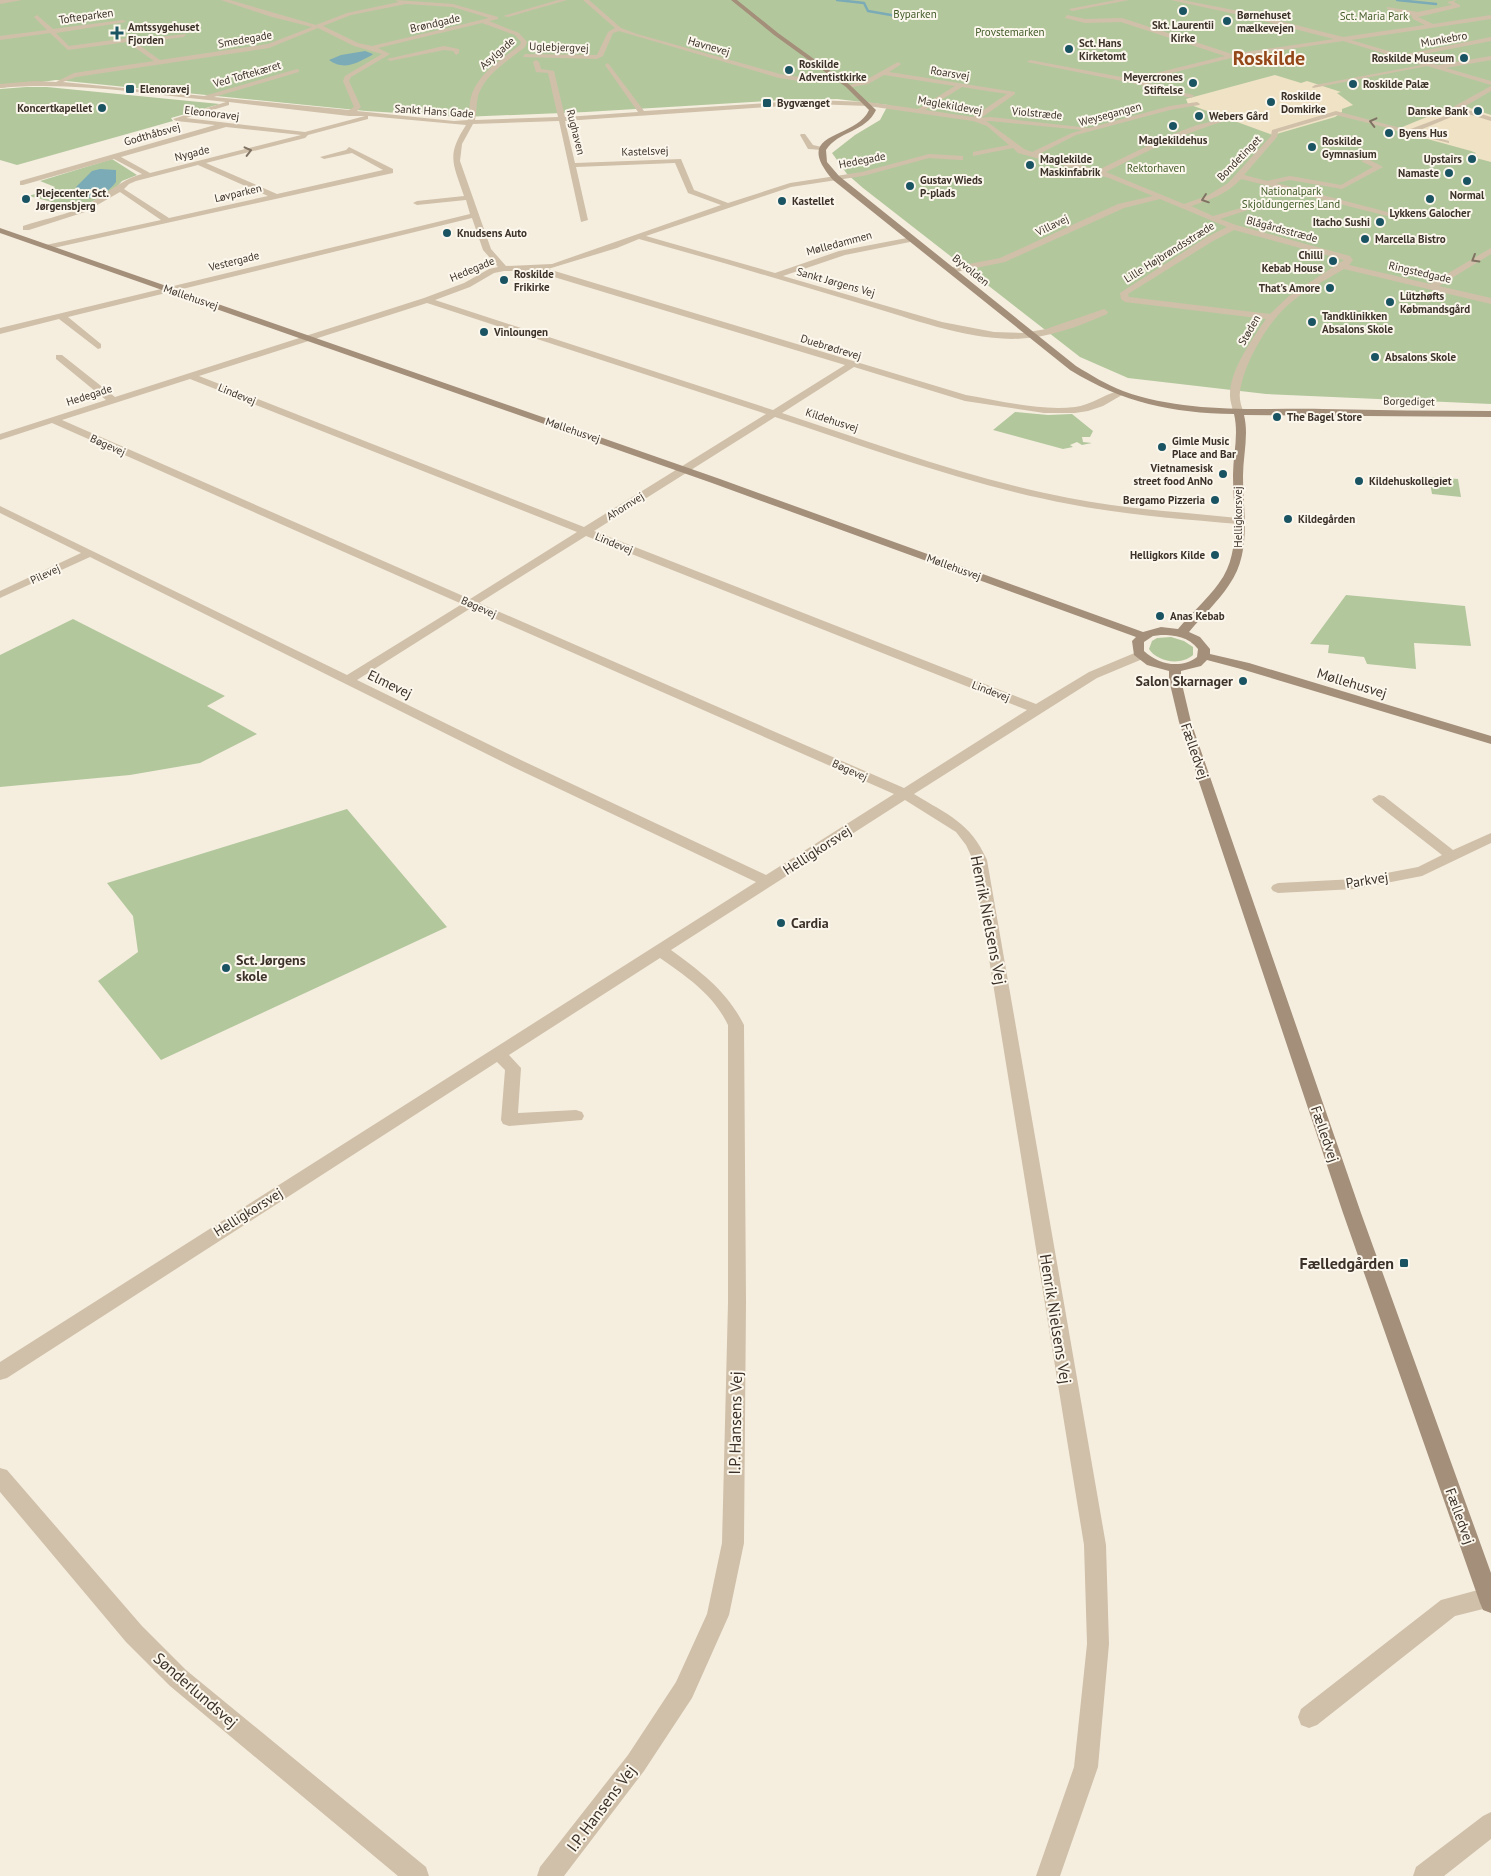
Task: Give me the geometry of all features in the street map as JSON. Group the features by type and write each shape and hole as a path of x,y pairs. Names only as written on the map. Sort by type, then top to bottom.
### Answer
{"street":[{"path":"0,2 19,0"},
{"path":"224,0 274,16 315,26 356,45 372,48 388,56 402,57 444,48 457,50 456,53"},
{"name":"Brøndgade","path":"372,48 483,22 564,0"},
{"name":"Havnevej","path":"586,0 619,29 779,76 806,80 839,79"},
{"path":"734,0 776,34 848,86 873,111 865,122 833,139 822,148 811,147 802,135"},
{"path":"1072,9 1126,0"},
{"path":"1174,0 1244,14 1342,39 1491,83"},
{"path":"1389,8 1417,14 1458,6 1450,2 1453,0"},
{"name":"Smedegade","path":"56,84 74,75 269,46 349,14 401,1 460,7 502,17"},
{"path":"1417,14 1414,15 1415,18 1432,26"},
{"name":"Tofteparken","path":"37,17 68,48 184,35"},
{"path":"1067,17 1085,21 1122,20 1231,56"},
{"path":"1132,81 1231,56 1490,18"},
{"name":"Tofteparken","path":"0,38 123,22"},
{"name":"Asylgade","path":"469,124 472,118 473,101 478,87 495,67 524,42 517,34 483,22"},
{"name":"Uglebjergvej","path":"511,55 595,58 600,56 611,32 619,29"},
{"name":"Munkebro","path":"1400,57 1491,39"},
{"path":"131,42 160,63"},
{"path":"350,114 358,108 346,81 348,76 388,56"},
{"path":"1435,68 1491,58"},
{"name":"Rughaven","path":"536,62 538,71 550,71 584,220"},
{"path":"1030,62 1132,81 1191,96"},
{"path":"1482,63 1491,65"},
{"path":"848,86 866,83 898,64"},
{"path":"608,65 643,114"},
{"path":"1315,87 1426,65"},
{"name":"Ved Toftekæret","path":"204,98 297,71"},
{"name":"Roarsvej","path":"884,73 1014,93 976,120"},
{"name":"Sankt Hans Gade","path":"0,86 56,84 350,114 469,124 812,102 868,104"},
{"path":"919,111 961,85"},
{"path":"1410,131 1447,117 1455,108 1491,88"},
{"name":"Eleonoravej","path":"234,102 176,119 306,134"},
{"name":"Maglekildevej","path":"868,104 976,120 989,126 1013,146 1033,154 1100,172 1162,196"},
{"name":"Weysegangen","path":"1033,154 1065,137 1170,108 1196,104"},
{"path":"1455,108 1491,119"},
{"name":"Bondetinget","path":"1184,206 1221,193 1275,136 1274,131 1336,113 1410,131"},
{"name":"Nygade","path":"26,228 82,210 120,189 126,182 303,137 306,134 371,116"},
{"path":"1100,172 1170,137 1199,126 1230,118"},
{"name":"Violstræde","path":"976,120 990,119 1094,129"},
{"path":"469,124 456,146 456,161 487,250 504,269"},
{"name":"Godthåbsvej","path":"23,183 224,125"},
{"path":"1410,131 1447,142"},
{"path":"976,154 1013,146"},
{"name":"Byvolden","path":"822,148 821,157 824,164 836,178 1073,368 1119,393 1155,403 1184,408 1238,408"},
{"name":"Løvparken","path":"49,247 390,171 351,150 324,157"},
{"name":"Hedegade","path":"0,437 427,300 467,285 486,274 504,269 541,268 614,246 727,205 790,185 885,169 929,156 960,158"},
{"name":"Godthåbsvej","path":"115,157 148,175"},
{"name":"Kastelsvej","path":"572,166 678,161 691,191 727,205"},
{"path":"1266,183 1290,178 1342,187 1379,167 1365,161"},
{"path":"200,163 275,196"},
{"path":"1239,176 1396,217"},
{"path":"120,189 168,220"},
{"name":"Blågårdsstræde","path":"1162,196 1233,228 1345,262"},
{"name":"Villavej","path":"951,270 1002,260 1121,206 1162,196"},
{"path":"417,203 468,198"},
{"name":"Blågårdsstræde","path":"1212,219 1246,208"},
{"name":"Vestergade","path":"0,331 474,215"},
{"name":"Lille Højbrøndsstræde","path":"1233,228 1210,239 1124,293 1125,299 1271,317"},
{"name":"Møllehusvej","path":"0,230 259,322 685,469 1144,636"},
{"name":"Sankt Jørgens Vej","path":"638,236 955,327 1013,336 1031,334 1074,324 1104,312"},
{"name":"Mølledammen","path":"775,276 823,257 867,246 912,239"},
{"path":"1433,286 1491,250"},
{"name":"Ringstedgade","path":"1345,262 1491,301"},
{"name":"Støden","path":"1238,408 1235,393 1242,368 1271,317 1292,299 1345,262"},
{"name":"Duebrødrevej","path":"541,268 547,272 957,396 1012,406 1085,409 1096,406 1119,393"},
{"name":"Kildehusvej","path":"427,300 974,479 1043,496 1115,509 1238,521"},
{"path":"61,316 98,346"},
{"path":"59,357 114,401"},
{"name":"Ahornvej","path":"348,680 851,365"},
{"name":"Lindevej","path":"190,376 1037,709"},
{"name":"Byvolden","path":"1093,379 1148,395 1238,408"},
{"name":"Borgediget","path":"1238,408 1326,412 1491,414"},
{"name":"Helligkorsvej","path":"1181,633 1227,581 1236,563 1239,547 1238,479 1242,423 1238,408"},
{"name":"Bøgevej","path":"53,420 905,794"},
{"name":"Elmevej","path":"0,509 518,764 768,882"},
{"name":"Pilevej","path":"0,595 90,553"},
{"path":"1161,631 1181,633 1200,643 1204,649 1204,656 1194,665 1174,667 1155,664 1141,655 1137,644 1144,636 1161,631"},
{"name":"Helligkorsvej","path":"0,1372 1037,709 1094,675 1141,655"},
{"name":"Møllehusvej","path":"1204,656 1245,666 1491,740"},
{"name":"Fælledvej","path":"1174,667 1175,680 1185,722 1309,1089 1383,1303 1490,1600 1449,1607 1309,1717"},
{"name":"Henrik Nielsens Vej","path":"905,794 961,829 973,844 980,860 1095,1545 1098,1644 1086,1767 1048,1876"},
{"path":"1379,799 1452,856"},
{"name":"Parkvej","path":"1278,888 1355,884 1422,871 1491,837"},
{"name":"I.P. Hansens Vej","path":"549,1876 632,1769 684,1690 718,1615 733,1543 737,1302 736,1025 731,1012 712,989 661,951"},
{"path":"498,1054 513,1068 509,1120 576,1116"},
{"name":"Sønderlundsvej","path":"0,1477 134,1634 178,1678 418,1876"},
{"path":"1425,1876 1491,1824"}],"green space":[{"name":"Nationalpark Skjoldungernes Land","path":"0,0 1491,0 1491,404 1266,394 1128,378 1080,357 847,174 832,153 855,135 880,120 888,105 837,99 783,100 586,112 462,117 366,111 56,80 0,88"},
{"path":"47,87 220,104 171,118 173,121 17,165 0,160 0,89"},
{"path":"112,159 137,175 122,181 114,190 78,209 29,196 55,187 40,181"},
{"path":"1015,412 1048,415 1072,414 1093,431 1090,437 1082,437 1083,442 1092,443 1082,445 1077,442 1070,445 1073,447 1063,449 993,430"},
{"path":"1429,477 1458,479 1461,497 1432,494"},
{"path":"1346,595 1465,606 1471,646 1414,643 1416,669 1367,664 1364,657 1328,653 1329,645 1310,644"},
{"path":"73,619 225,696 207,706 257,734 200,763 130,775 0,787 0,655"},
{"path":"1171,637 1184,641 1193,647 1193,655 1182,661 1170,661 1163,660 1149,649 1152,641 1157,638"},
{"path":"347,809 447,927 161,1060 98,981 138,952 133,916 107,883"}],"shaded area":[{"path":"1275,75 1301,83 1307,81 1341,92 1337,93 1353,105 1342,109 1342,112 1335,117 1273,135 1188,104 1186,99"},
{"path":"1467,107 1491,115 1491,162 1476,158 1478,156 1473,155 1476,153 1471,151 1395,130 1434,114"}],"water":[{"path":"365,51 373,54 350,65 340,65 329,60 341,55"},
{"path":"100,169 116,170 116,182 110,189 98,196 85,197 76,187 92,171"}],"waterway":[{"path":"837,0 864,3 868,11 891,15 902,21"},
{"path":"1397,0 1436,4"}],"place":[{"name":"Skt. Laurentii Kirke","path":"1183,11"},
{"name":"Børnehuset mælkevejen","path":"1227,21"},
{"name":"Amtssygehuset Fjorden","path":"117,33"},
{"name":"Sct. Hans Kirketomt","path":"1069,49"},
{"name":"Roskilde Museum","path":"1464,58"},
{"name":"Roskilde Adventistkirke","path":"789,70"},
{"name":"Meyercrones Stiftelse","path":"1193,83"},
{"name":"Roskilde Palæ","path":"1353,84"},
{"name":"Elenoravej","path":"130,89"},
{"name":"Roskilde Domkirke","path":"1271,102"},
{"name":"Bygvænget","path":"767,103"},
{"name":"Koncertkapellet","path":"102,108"},
{"name":"Danske Bank","path":"1478,111"},
{"name":"Webers Gård","path":"1199,116"},
{"name":"Maglekildehus","path":"1173,126"},
{"name":"Byens Hus","path":"1389,133"},
{"name":"Roskilde Gymnasium","path":"1312,147"},
{"name":"Upstairs","path":"1472,159"},
{"name":"Maglekilde Maskinfabrik","path":"1030,165"},
{"name":"Namaste","path":"1449,173"},
{"name":"Normal","path":"1467,181"},
{"name":"Gustav Wieds P-plads","path":"910,186"},
{"name":"Plejecenter Sct. Jørgensbjerg","path":"26,199"},
{"name":"Lykkens Galocher","path":"1430,199"},
{"name":"Kastellet","path":"782,201"},
{"name":"Itacho Sushi","path":"1380,222"},
{"name":"Knudsens Auto","path":"447,233"},
{"name":"Marcella Bistro","path":"1365,239"},
{"name":"Chilli Kebab House","path":"1333,261"},
{"name":"Roskilde Frikirke","path":"504,280"},
{"name":"That's Amore","path":"1330,288"},
{"name":"Lützhøfts Købmandsgård","path":"1390,302"},
{"name":"Tandklinikken Absalons Skole","path":"1312,322"},
{"name":"Vinloungen","path":"484,332"},
{"name":"Absalons Skole","path":"1375,357"},
{"name":"The Bagel Store","path":"1277,417"},
{"name":"Gimle Music Place and Bar","path":"1162,447"},
{"name":"Vietnamesisk street food AnNo","path":"1223,474"},
{"name":"Kildehuskollegiet","path":"1359,481"},
{"name":"Bergamo Pizzeria","path":"1215,500"},
{"name":"Kildegården","path":"1288,519"},
{"name":"Helligkors Kilde","path":"1215,555"},
{"name":"Anas Kebab","path":"1160,616"},
{"name":"Salon Skarnager","path":"1243,681"},
{"name":"Cardia","path":"781,923"},
{"name":"Sct. Jørgens skole","path":"226,968"},
{"name":"Fælledgården","path":"1404,1263"}],"district":[{"name":"Roskilde","path":"1269,58"}],"park label":[{"name":"Byparken","path":"915,14"},
{"name":"Sct. Maria Park","path":"1374,16"},
{"name":"Provstemarken","path":"1010,32"},
{"name":"Rektorhaven","path":"1156,168"}]}
